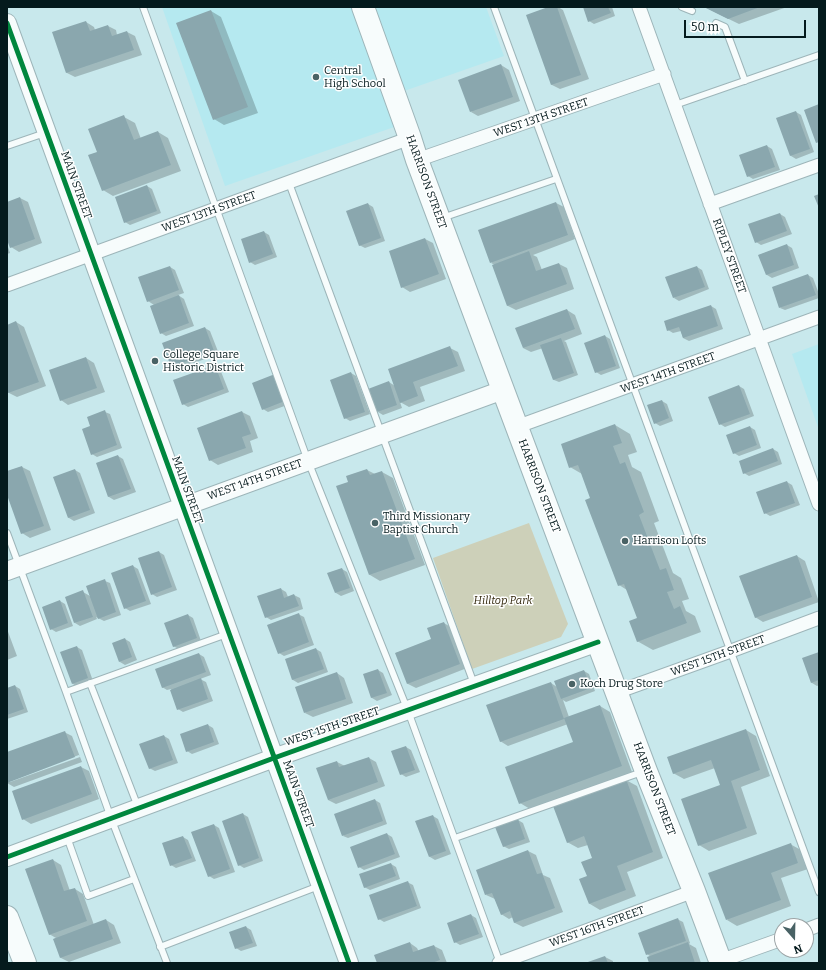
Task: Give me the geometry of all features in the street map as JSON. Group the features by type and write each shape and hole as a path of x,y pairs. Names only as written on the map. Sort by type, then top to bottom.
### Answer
{"highway":[{"name":"HARRISON STREET","path":"363,7 417,160 516,427 616,692 721,962"},
{"path":"7,919 25,963"}],"street":[{"name":"RIPLEY STREET","path":"639,7 676,105 710,204 819,504"},
{"name":"MAIN STREET","path":"7,23 349,963"},
{"name":"WEST 13TH STREET","path":"417,160 664,74"},
{"name":"WEST 13TH STREET","path":"7,286 410,138"},
{"path":"710,204 819,165"},
{"name":"WEST 14TH STREET","path":"516,427 819,317"},
{"name":"WEST 14TH STREET","path":"13,569 503,390"},
{"name":"WEST 15TH STREET","path":"616,692 819,618"},
{"name":"WEST 15TH STREET","path":"7,858 274,758 598,642"},
{"name":"WEST 16TH STREET","path":"500,963 694,891"},
{"path":"721,962 774,942"}],"lane":[{"path":"143,7 308,461 408,711 500,963"},
{"path":"494,7 819,892"},
{"path":"682,7 692,11"},
{"path":"716,22 725,27 745,81"},
{"path":"676,105 819,55"},
{"path":"7,146 46,132"},
{"path":"439,220 556,179"},
{"path":"289,183 474,686"},
{"path":"7,533 13,569 66,692 111,818 167,963"},
{"path":"66,692 229,633"},
{"path":"90,683 139,808"},
{"path":"455,838 646,770"},
{"path":"66,835 88,896 134,879"},
{"path":"160,947 320,885"}],"shaded area":[{"name":"Central High School","path":"162,7 486,7 504,56 387,97 397,126 225,186"},
{"path":"819,344 819,430 792,354"}],"green space":[{"name":"Hilltop Park","path":"529,523 568,624 561,637 472,669 433,558"}],"building":[{"path":"548,7 557,7 581,75 551,85 526,15"},
{"path":"583,7 608,7 611,13 588,22"},
{"path":"704,7 760,7 728,19"},
{"path":"211,10 248,107 213,120 176,23"},
{"path":"86,21 90,31 108,25 112,36 127,31 134,50 66,73 52,32"},
{"path":"501,64 513,97 470,112 458,80"},
{"path":"819,104 819,142 816,143 804,110"},
{"path":"796,111 810,149 790,156 776,118"},
{"path":"124,115 134,140 158,131 171,165 102,191 88,155 97,152 88,129"},
{"path":"767,145 775,167 747,177 739,155"},
{"path":"147,185 157,211 124,223 115,197"},
{"path":"819,194 819,208 814,196"},
{"path":"20,197 35,239 10,248 7,240 7,202"},
{"path":"556,202 568,235 490,263 478,230"},
{"path":"368,203 381,238 359,246 346,211"},
{"path":"780,213 787,231 755,243 748,224"},
{"path":"264,231 273,254 249,263 241,239"},
{"path":"425,238 439,274 401,288 389,251"},
{"path":"787,244 794,265 766,275 758,255"},
{"path":"529,251 536,271 559,263 567,284 507,306 492,265"},
{"path":"170,266 179,290 147,302 138,277"},
{"path":"697,266 705,287 673,298 665,277"},
{"path":"808,274 816,295 779,308 772,287"},
{"path":"179,295 189,323 160,334 150,306"},
{"path":"711,305 718,326 683,338 679,327 667,331 664,321"},
{"path":"567,309 575,329 523,348 515,328"},
{"path":"16,321 39,382 8,393 7,325"},
{"path":"205,327 214,351 171,367 162,343"},
{"path":"605,335 616,366 595,373 584,343"},
{"path":"561,338 574,373 553,380 540,345"},
{"path":"450,346 458,366 413,382 418,396 400,403 388,369"},
{"path":"86,357 97,388 60,401 49,370"},
{"path":"215,365 224,389 182,405 173,380"},
{"path":"351,372 365,412 344,419 330,380"},
{"path":"275,374 285,401 262,410 252,383"},
{"path":"389,381 397,405 377,412 368,389"},
{"path":"739,385 750,414 719,425 708,397"},
{"path":"662,400 669,418 654,424 647,405"},
{"path":"105,410 117,445 91,455 82,429 90,426 87,417"},
{"path":"242,411 251,434 242,437 246,448 209,461 197,428"},
{"name":"Harrison Lofts","path":"615,424 622,443 613,446 620,464 625,462 644,512 639,515 660,570 666,568 674,590 667,592 674,609 680,606 687,623 637,642 629,621 637,618 624,584 618,586 585,500 590,498 578,465 569,468 561,444"},
{"path":"750,426 757,445 733,454 726,435"},
{"path":"773,448 778,461 743,474 739,461"},
{"path":"118,455 131,489 108,497 96,463"},
{"path":"22,466 44,526 21,534 7,495 7,471"},
{"path":"75,469 90,510 68,518 53,477"},
{"name":"Third Missionary Baptist Church","path":"367,469 370,475 382,471 415,559 369,575 336,486 348,482 346,476"},
{"path":"787,481 795,503 764,514 756,492"},
{"path":"159,551 172,587 151,595 138,558"},
{"path":"797,555 812,597 755,618 739,576"},
{"path":"133,565 146,601 124,609 111,573"},
{"path":"342,568 350,588 335,593 327,573"},
{"path":"105,579 116,612 98,619 86,586"},
{"path":"281,588 284,598 294,594 299,606 265,618 257,596"},
{"path":"83,590 93,617 74,623 65,597"},
{"path":"60,600 68,623 50,630 42,607"},
{"path":"299,613 309,642 278,654 267,625"},
{"path":"188,614 197,638 173,647 164,623"},
{"path":"444,622 460,664 407,684 395,653 431,639 427,628"},
{"path":"125,638 132,657 119,662 112,643"},
{"path":"77,646 88,678 72,684 60,652"},
{"path":"316,648 324,669 292,680 285,659"},
{"path":"819,652 819,680 811,683 802,658"},
{"path":"199,653 206,672 162,688 155,669"},
{"path":"378,669 387,693 371,698 363,674"},
{"name":"Koch Drug Store","path":"584,670 591,688 561,699 554,681"},
{"path":"337,672 346,699 304,713 295,687"},
{"path":"201,678 208,699 177,710 170,690"},
{"path":"551,682 564,719 500,742 486,705"},
{"path":"15,685 24,709 7,715 7,688"},
{"path":"600,705 622,766 519,804 505,767 573,742 564,718"},
{"path":"208,724 214,742 186,752 180,734"},
{"path":"746,729 760,770 731,781 747,828 698,846 681,799 720,785 711,760 673,774 667,757"},
{"path":"65,731 75,757 7,783 7,752"},
{"path":"164,735 173,760 149,769 139,744"},
{"path":"406,746 415,770 400,775 391,751"},
{"path":"369,757 378,782 328,800 316,768 337,761 339,767"},
{"path":"81,766 92,794 22,820 12,791"},
{"path":"626,779 653,852 617,866 626,890 589,904 579,879 587,876 581,862 592,858 584,836 567,843 553,806"},
{"path":"375,799 383,821 342,836 334,814"},
{"path":"243,813 259,858 238,866 222,821"},
{"path":"433,815 446,851 429,857 415,821"},
{"path":"518,819 525,839 503,847 495,827"},
{"path":"214,824 230,869 208,877 191,832"},
{"path":"387,833 395,854 358,868 350,847"},
{"path":"183,836 192,858 170,866 162,843"},
{"path":"791,843 798,863 771,873 781,900 726,920 708,873"},
{"path":"528,850 537,874 542,873 555,908 514,923 510,911 501,915 492,893 485,895 476,870"},
{"path":"53,859 64,891 75,888 87,921 49,935 25,869"},
{"path":"391,863 396,876 364,888 359,874"},
{"path":"408,881 417,906 378,920 369,895"},
{"path":"471,914 479,934 454,943 447,923"},
{"path":"678,918 686,941 646,955 638,933"},
{"path":"106,919 113,939 60,958 53,939"},
{"path":"246,926 253,943 235,949 229,932"},
{"path":"410,942 413,952 434,945 440,960 432,963 377,963 374,955"},
{"path":"688,942 695,963 649,963 647,957"},
{"path":"605,956 608,963 585,963"}],"cycle path":[{"path":"7,23 349,963"},
{"path":"7,857 274,758 598,642"}],"place":[{"name":"Central High School","path":"316,77"},
{"name":"College Square Historic District","path":"155,361"},
{"name":"Third Missionary Baptist Church","path":"375,523"},
{"name":"Harrison Lofts","path":"625,541"},
{"name":"Koch Drug Store","path":"572,684"}]}
